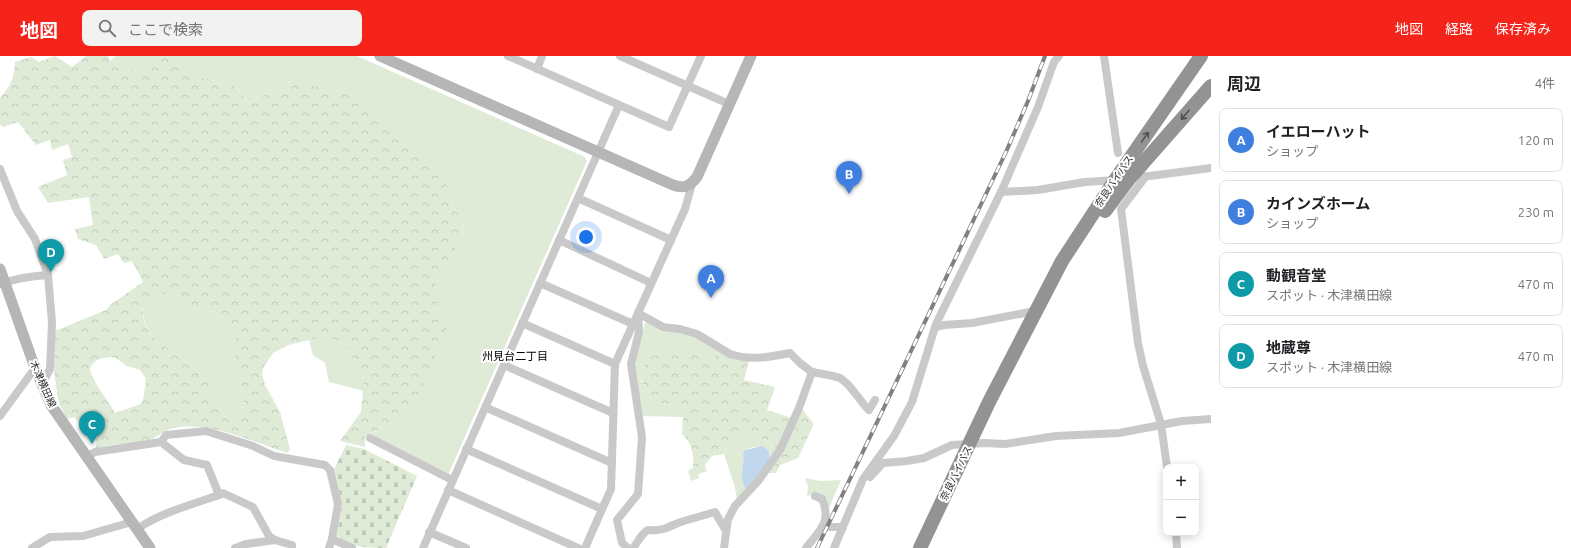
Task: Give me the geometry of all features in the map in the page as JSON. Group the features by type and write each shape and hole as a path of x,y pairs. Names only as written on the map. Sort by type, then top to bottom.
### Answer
{"highway":[{"name":"奈良バイパス","path":"920,548 970,444 988,402 1062,261 1115,180 1201,56"},
{"name":"奈良バイパス","path":"1035,312 1051,292 1095,224 1129,179 1211,86"}],"street":[{"path":"508,56 668,127 701,56"},
{"path":"537,69 542,56"},
{"path":"620,56 729,104"},
{"path":"585,548 611,489 616,364 686,204 692,184 697,177 751,56"},
{"path":"834,548 869,470 894,436 912,402 936,327 1001,192 1038,107 1054,62 1059,56"},
{"path":"1104,56 1118,153"},
{"path":"386,57 673,185 685,187 692,184"},
{"path":"423,548 619,105"},
{"path":"1001,192 1038,190 1085,182 1129,179 1211,168"},
{"path":"0,169 16,210 35,239 48,275 52,322 50,369 42,384"},
{"path":"1146,176 1122,209 1138,343 1143,366 1161,424 1167,464"},
{"path":"578,198 670,240"},
{"path":"559,240 651,283"},
{"name":"木津横田線","path":"0,268 2,283 35,368 51,404 150,548"},
{"path":"2,283 13,279 48,275"},
{"path":"540,283 633,324"},
{"path":"936,327 972,323 1035,312"},
{"path":"638,313 663,327 680,329 697,334 730,354 736,356 768,358 790,353 812,372 840,378 852,390 861,404 869,410 875,400"},
{"path":"628,548 622,543 616,520 638,494 642,437 631,364 639,332 638,313"},
{"path":"522,323 616,364"},
{"path":"504,365 613,413"},
{"path":"0,416 35,368"},
{"path":"724,548 728,519 735,506 759,480 780,450 799,408 812,372"},
{"path":"485,407 612,462"},
{"path":"860,488 883,463 924,458 952,446 984,443 1011,444 1056,436 1118,433 1161,424 1211,419"},
{"path":"86,457 96,452 161,442 166,435 206,431 253,446 274,456 325,465 330,470 338,504 329,548"},
{"path":"370,438 452,480"},
{"path":"161,442 184,460 207,465 219,495"},
{"path":"466,449 602,508"},
{"path":"448,490 578,548"},
{"path":"32,548 50,537 83,536 134,526 223,493 253,507 269,536 275,540 292,545 292,548"},
{"path":"806,548 822,527 827,516 822,498 815,496"},
{"path":"633,548 643,533 648,530 654,531 671,527 682,521 715,512 726,531"},
{"path":"822,527 843,527"},
{"path":"429,532 466,548"},
{"path":"1176,536 1178,548"},
{"path":"332,539 352,548"},
{"path":"235,548 246,544 275,540"}],"green space":[{"path":"55,56 72,67 86,56 108,56 110,61 119,62 136,71 153,60 151,56 175,56 197,76 234,86 250,103 292,81 363,98 446,182 453,206 461,219 464,231 432,293 448,324 412,411 365,437 365,447 340,441 361,412 364,380 348,349 340,341 323,337 288,345 273,353 263,368 262,374 265,385 280,412 290,449 287,453 246,438 202,427 174,428 148,441 114,444 95,449 97,442 74,417 67,419 59,404 54,371 55,331 106,310 110,305 143,282 132,261 124,263 118,254 104,259 96,245 78,239 75,229 93,225 89,197 48,203 38,187 67,175 63,160 72,157 68,144 52,150 50,140 36,145 18,122 3,127 0,124 0,98 11,82 15,62 31,57 39,62","holes":["169,293 187,297 191,308 218,313 232,324 236,336 236,359 244,406 240,416 229,420 219,408 207,383 200,375 188,363 154,337 147,328 143,311 147,301 153,296","114,357 127,366 140,370 145,377 146,382 141,404 115,413 92,376 90,370 93,363 99,359"]},
{"path":"116,56 151,56 153,60 136,71 119,62 110,61"},
{"path":"175,56 357,56 585,157 587,161 448,475 371,434 412,410 432,293 464,231 461,219 453,206 446,182 292,81 250,103 234,86 197,76"},
{"path":"169,293 187,297 191,308 218,313 232,324 236,336 236,359 244,406 240,416 229,420 217,405 209,386 200,375 188,363 154,337 147,328 144,311 147,301 153,296"},
{"path":"648,322 695,337 719,352 713,359 695,353 681,353 641,380 652,402 674,405 686,411 683,417 643,416 634,366 645,323"},
{"path":"323,337 340,341 348,349 364,380 364,391 329,382 325,363 313,355 309,340"},
{"path":"666,351 695,353 713,359 719,352 735,360 749,361 744,380 775,387 767,410 792,418 779,449 761,438 738,433 731,437 724,454 712,456 705,465 707,471 698,474 699,478 691,481 688,471 693,468 693,453 688,441 682,434 683,417 686,411 674,405 652,402 645,390 642,380 643,371 648,358"},
{"path":"802,409 814,424 798,458 780,465 776,473 768,473"},
{"path":"738,433 761,438 779,449 770,463 770,454 765,447 752,448 745,451 743,454 742,482 747,490 737,501 735,488 724,454 731,437"},
{"path":"346,445 364,449 417,476 386,548 353,545 347,543 337,535 342,505 334,469"},
{"path":"805,478 820,481 841,480 829,508 814,494 807,496 808,486"}],"water":[{"path":"762,446 768,450 770,456 769,461 766,468 747,490 742,482 743,454 745,450"}],"railway":[{"path":"817,548 1006,152 1045,56"}],"place":[{"name":"カインズホーム","path":"849,194"},
{"name":"地蔵尊","path":"51,272"},
{"name":"イエローハット","path":"711,298"},
{"name":"動観音堂","path":"92,444"}],"district":[{"name":"州見台二丁目","path":"515,356"}]}
